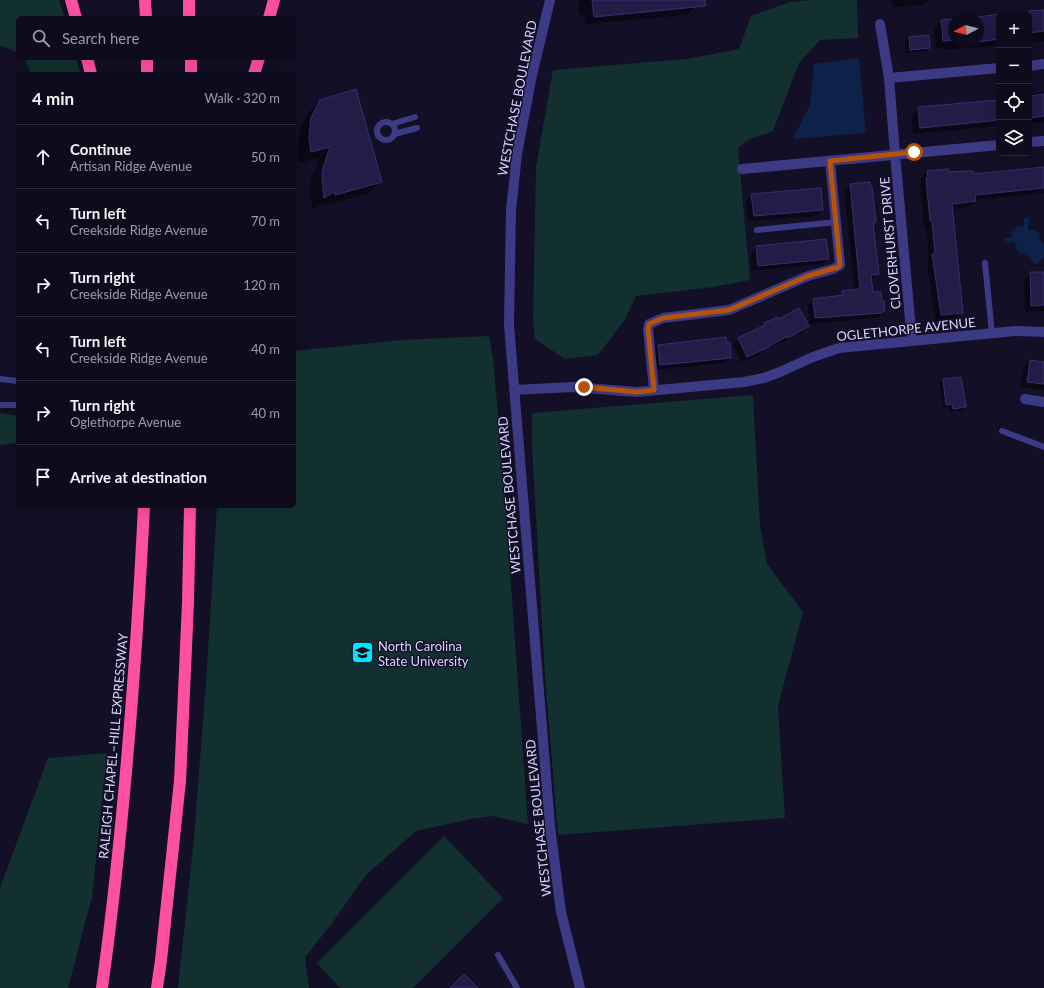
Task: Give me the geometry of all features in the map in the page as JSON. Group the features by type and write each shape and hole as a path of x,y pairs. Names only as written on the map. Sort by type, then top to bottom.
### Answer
{"highway":[{"path":"71,0 75,16"},
{"path":"145,0 146,16"},
{"path":"189,0 189,16"},
{"path":"270,16 274,0"},
{"path":"88,60 90,72"},
{"path":"147,60 147,72"},
{"path":"191,60 191,72"},
{"path":"255,72 258,60"},
{"name":"RALEIGH CHAPEL–HILL EXPRESSWAY","path":"102,988 133,704 144,508"},
{"path":"157,988 180,781 188,603 190,508"},
{"path":"188,603 198,508"}],"street":[{"name":"WESTCHASE BOULEVARD","path":"550,0 532,75 517,154 511,210 508,325 550,826 561,912 580,988"},
{"name":"CLOVERHURST DRIVE","path":"880,24 889,78 912,341"},
{"path":"1032,66 1044,64"},
{"path":"889,78 996,68"},
{"path":"1032,142 1044,141"},
{"path":"742,169 996,145"},
{"path":"654,390 648,329 649,324 663,318 729,310 808,276 838,267 840,265 830,161"},
{"name":"OGLETHORPE AVENUE","path":"514,390 573,387 637,392 744,382 764,378 785,371 813,357 839,348 992,333 1022,331 1044,332"},
{"path":"1025,399 1044,402"}],"lane":[{"path":"392,124 395,128 394,134 390,139 384,140 379,137 376,131 378,125 383,122 389,122 392,124 415,117"},
{"path":"394,134 417,128"},
{"path":"757,230 836,222"},
{"path":"985,263 992,333"},
{"path":"0,379 16,381"},
{"path":"0,405 16,405"},
{"path":"1002,431 1044,447"},
{"path":"498,955 517,988"}],"green space":[{"path":"0,0 59,0 64,16 16,16 16,52 0,45"},
{"path":"810,0 857,0 858,38 820,40 799,63 773,131 748,140 738,148 750,280 713,287 636,296 624,321 598,355 565,359 535,339 533,321 536,167 553,70 686,59 739,49 751,16 790,2"},
{"path":"25,60 77,60 80,72 30,72"},
{"path":"489,336 493,358 503,472 528,824 493,816 471,819 416,831 366,875 330,926 305,957 309,988 178,988 194,837 206,682 217,508 296,508 296,351 402,340"},
{"path":"753,395 760,526 767,564 803,612 778,706 785,818 558,835 545,676 532,447 532,413"},
{"path":"0,413 16,416 16,443 0,445"},
{"path":"107,753 92,897 68,988 0,988 0,888 48,758"},
{"path":"444,836 503,898 413,988 340,988 317,963"}],"water":[{"path":"859,58 866,133 793,139 810,105 814,64"},
{"path":"1024,218 1029,218 1028,229 1031,231 1034,229 1041,235 1038,238 1044,244 1044,257 1036,265 1025,252 1022,255 1014,248 1017,245 1014,242 1005,243 1005,238 1010,238 1013,236 1010,233 1019,224 1021,227 1024,225"}],"building":[{"path":"592,0 705,0 706,6 594,17"},
{"path":"1044,10 1044,31 1032,33 1032,12 1029,11"},
{"path":"996,14 996,39 984,41 984,16"},
{"path":"948,19 948,41 943,41 941,20"},
{"path":"929,35 930,48 910,50 909,37"},
{"path":"356,89 382,182 335,195 335,192 324,198 322,177 323,168 330,147 311,152 309,137 311,118 320,100"},
{"path":"1044,94 1044,116 1032,118 1032,96"},
{"path":"996,100 996,120 920,128 918,107"},
{"path":"1044,167 1044,188 975,195 976,201 952,204 963,313 941,315 932,254 935,253 932,221 930,221 926,178 928,178 927,171 948,169 948,172 973,171 974,174"},
{"path":"870,182 870,186 872,186 876,222 873,223 879,274 871,275 873,292 881,292 885,311 882,311 882,313 815,318 813,299 843,295 842,291 860,289 850,184"},
{"path":"821,188 823,210 754,216 751,194"},
{"path":"826,239 829,259 758,266 756,246"},
{"path":"1030,272 1044,272 1044,305 1031,306"},
{"path":"799,308 809,326 788,338 788,336 747,357 738,338 765,325 764,323 778,317 779,319"},
{"path":"726,337 727,343 730,342 731,358 660,365 658,345"},
{"path":"1030,360 1044,362 1044,384 1027,382"},
{"path":"961,377 966,407 953,409 952,404 946,405 943,379"},
{"path":"464,974 478,988 450,988"}],"place":[{"name":"North Carolina State University","path":"362,653"}],"route":[{"path":"584,387 637,392 654,390 651,371 648,329 649,324 663,318 729,310 808,276 838,267 840,265 830,161 914,152"}]}
